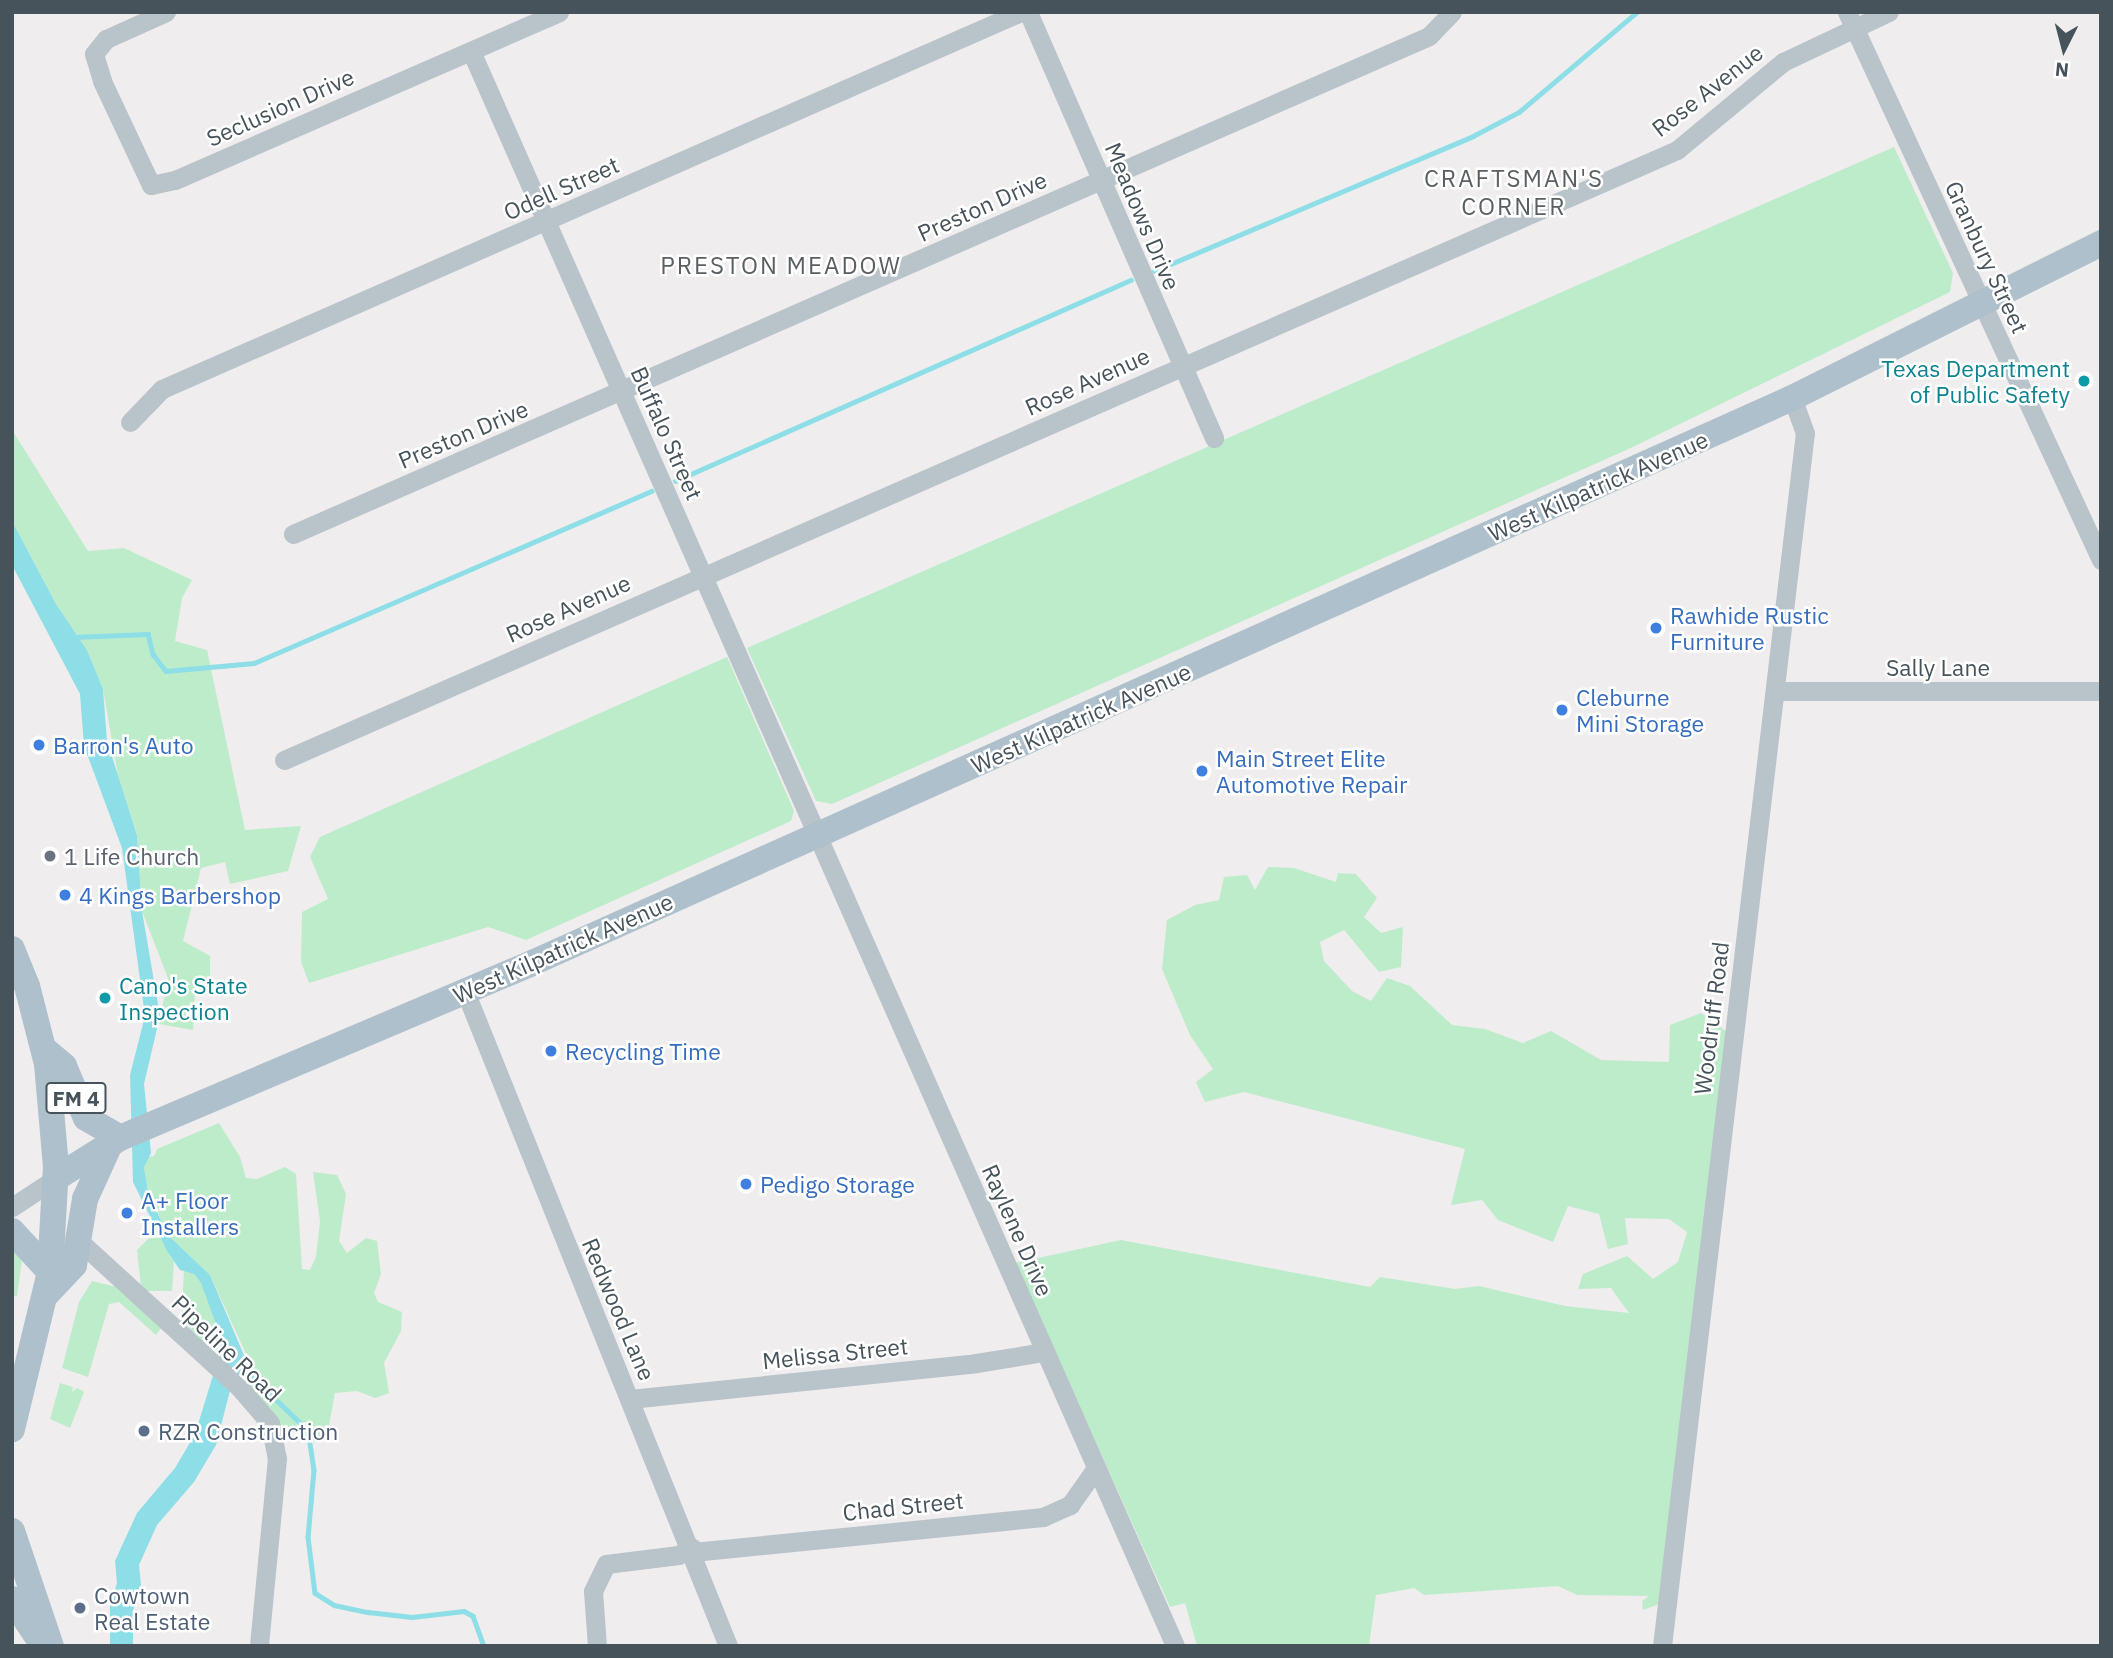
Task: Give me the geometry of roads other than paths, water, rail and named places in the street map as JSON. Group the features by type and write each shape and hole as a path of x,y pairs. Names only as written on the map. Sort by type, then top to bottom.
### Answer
{"main road":[{"name":"West Kilpatrick Avenue","path":"55,1178 116,1140 465,991 1792,398 2101,243"},
{"path":"12,949 27,986 44,1049 54,1114 55,1178 48,1283 12,1429"},
{"name":"FM 4","path":"44,1049 64,1066 86,1118 116,1140"},
{"path":"48,1283 74,1265 85,1199 116,1140"},
{"path":"12,1231 48,1283"},
{"path":"12,1531 51,1646"},
{"path":"12,1599 44,1646"}],"street":[{"name":"Seclusion Drive","path":"166,12 106,39 94,54 102,81 151,185 175,180 559,12"},
{"name":"Odell Street","path":"130,422 162,389 1021,12"},
{"name":"Meadows Drive","path":"1028,12 1214,438"},
{"name":"Preston Drive","path":"293,534 1429,36 1452,12"},
{"name":"Rose Avenue","path":"284,760 1677,150 1783,62 1851,20 1889,12"},
{"name":"Granbury Street","path":"1851,20 2101,560"},
{"name":"Buffalo Street","path":"471,51 549,221 816,835"},
{"name":"Woodruff Road","path":"1662,1646 1805,433 1792,398"},
{"name":"Sally Lane","path":"1775,691 2101,691"},
{"name":"Raylene Drive","path":"816,835 1175,1646"},
{"name":"Redwood Lane","path":"465,991 693,1550 728,1646"},
{"path":"12,1207 55,1178"},
{"name":"Pipeline Road","path":"78,1240 238,1387 270,1423 276,1439 273,1526 259,1646"},
{"name":"Melissa Street","path":"630,1399 976,1363 1044,1352"},
{"name":"Chad Street","path":"597,1646 593,1591 606,1564 678,1555 693,1550 1043,1517 1070,1504 1096,1468"}],"water":[{"path":"12,521 56,604 87,650 103,689 107,741 137,835 142,911 160,1016 144,1084 151,1153 144,1167 149,1198 171,1238 210,1275 254,1379 249,1389 233,1379 216,1445 194,1482 157,1525 139,1565 141,1585 133,1611 133,1646 110,1646 110,1606 117,1583 115,1561 137,1513 175,1468 195,1434 219,1356 220,1335 201,1283 194,1274 180,1270 167,1251 133,1182 130,1075 145,1016 122,848 84,746 80,694 12,565"}],"waterway":[{"path":"1154,271 1473,136 1519,112 1637,12"},
{"path":"675,481 1131,280"},
{"path":"72,637 148,634 153,654 166,671 254,663 651,491"},
{"path":"250,1375 308,1430 314,1470 308,1537 315,1593 334,1605 368,1612 412,1617 464,1611 473,1616 484,1646"}],"place":[{"name":"Texas Department of Public Safety","path":"2084,381"},
{"name":"Rawhide Rustic Furniture","path":"1656,628"},
{"name":"Cleburne Mini Storage","path":"1562,710"},
{"name":"Barron's Auto","path":"39,745"},
{"name":"Main Street Elite Automotive Repair","path":"1202,771"},
{"name":"1 Life Church","path":"50,856"},
{"name":"4 Kings Barbershop","path":"65,895"},
{"name":"Cano's State Inspection","path":"105,998"},
{"name":"Recycling Time","path":"551,1051"},
{"name":"Pedigo Storage","path":"746,1184"},
{"name":"A+ Floor Installers","path":"127,1213"},
{"name":"RZR Construction","path":"144,1431"},
{"name":"Cowtown Real Estate","path":"80,1608"}],"district":[{"name":"CRAFTSMAN'S CORNER","path":"1514,193"},
{"name":"PRESTON MEADOW","path":"781,266"}]}
